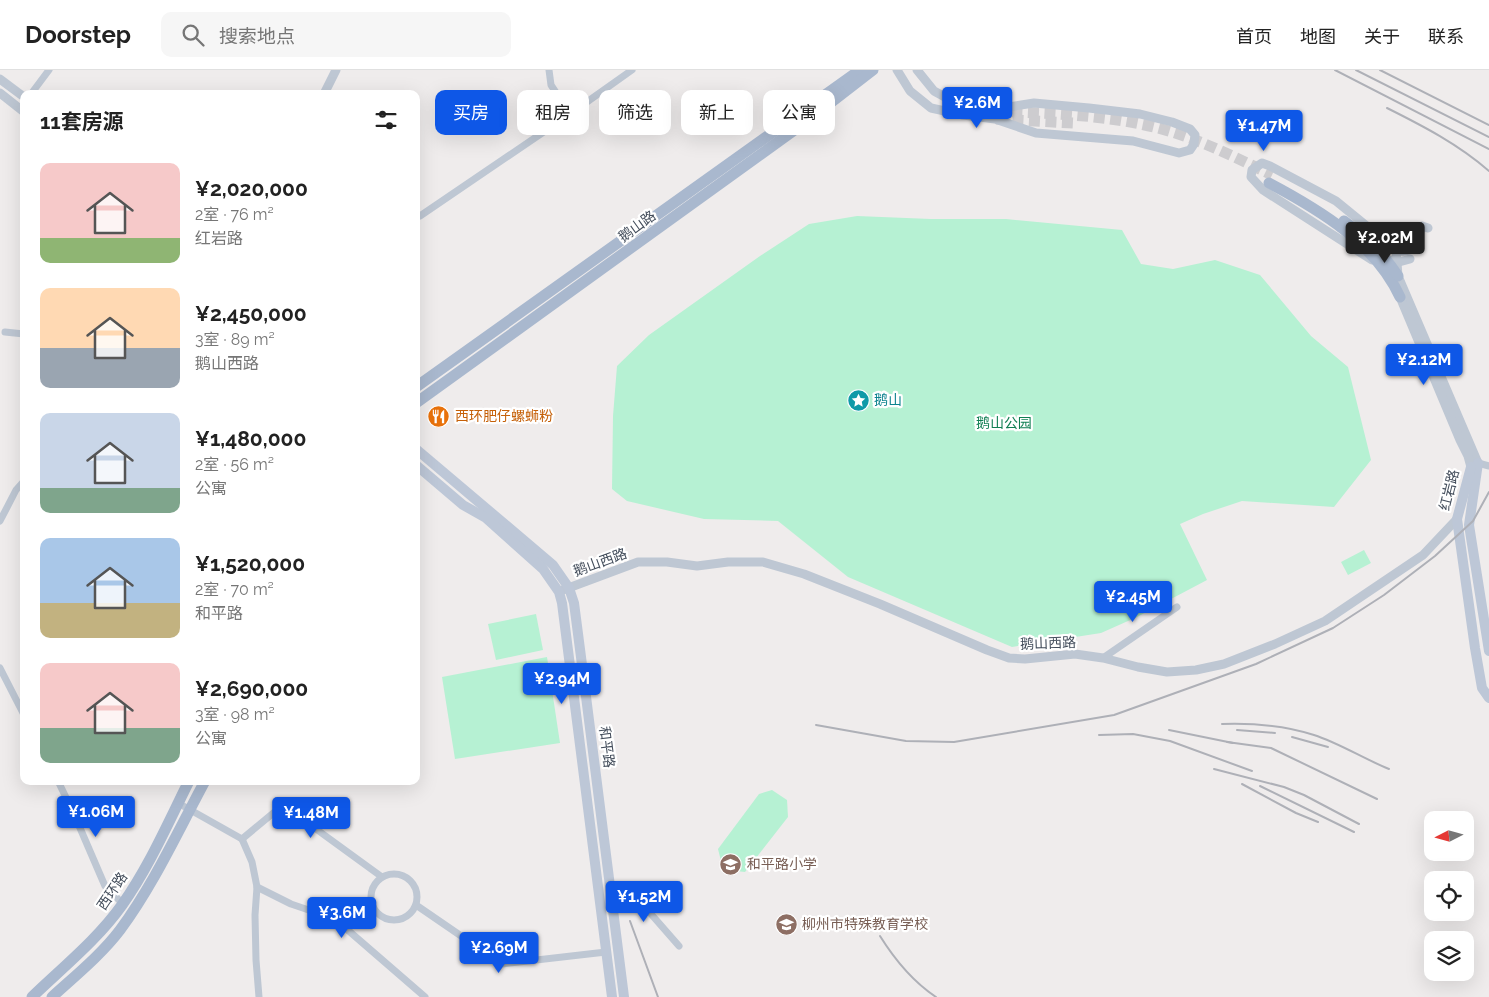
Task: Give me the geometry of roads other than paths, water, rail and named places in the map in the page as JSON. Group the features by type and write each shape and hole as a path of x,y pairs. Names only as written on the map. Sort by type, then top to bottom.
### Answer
{"main road":[{"name":"鹅山路","path":"420,384 860,70"},
{"name":"鹅山路","path":"420,400 811,118 873,70"},
{"name":"红岩路","path":"1270,179 1336,215 1369,240 1384,262 1400,297"},
{"name":"红岩路","path":"1384,262 1398,276"},
{"name":"和平路","path":"420,452 553,566 569,588 574,603 624,997"},
{"name":"红岩路","path":"1474,465 1456,519 1482,688 1489,698"},
{"path":"1474,465 1469,525 1489,651"},
{"name":"和平路","path":"420,468 463,505 486,518 543,569 558,592 564,612 612,997"},
{"name":"西环路","path":"32,997 103,928 123,904 156,847 188,785"},
{"name":"西环路","path":"52,997 106,946 119,931 167,854 203,785"}],"street":[{"path":"33,90 49,70"},
{"path":"326,90 336,70"},
{"path":"549,70 551,85 554,90"},
{"path":"589,101 632,70"},
{"path":"897,70 910,91 931,108 962,115 995,119 1036,133 1133,142 1180,153 1190,150 1194,144 1195,135 1190,129 1172,122 1140,114 1034,103 988,110 954,102 934,91 917,70"},
{"path":"0,79 20,102"},
{"path":"0,93 20,103"},
{"path":"420,216 539,135"},
{"path":"1410,259 1399,262 1384,262 1262,190 1251,177 1252,170 1262,163 1336,201 1396,250 1403,252 1410,250 1422,226 1428,228"},
{"path":"1396,250 1398,276"},
{"name":"红岩路","path":"1398,276 1451,396 1474,465"},
{"name":"红岩路","path":"1400,297 1460,440 1474,465"},
{"path":"5,332 20,334"},
{"path":"1474,465 1489,466"},
{"path":"0,521 20,486"},
{"name":"鹅山西路","path":"558,592 638,562 667,562 697,566 728,562 763,562 804,574 1009,658 1075,654 1167,672 1186,671 1224,664 1275,644 1325,621 1423,555 1456,519"},
{"path":"1103,658 1177,607"},
{"path":"0,668 20,707"},
{"path":"60,785 106,886 123,904"},
{"path":"178,803 242,839 252,862 257,888 255,915 259,997"},
{"path":"242,839 283,805 382,877"},
{"path":"390,875 405,877 416,889 416,905 412,912 400,920 393,921 380,916 372,904 371,896 376,882 382,877 390,875"},
{"path":"611,894 627,893 643,886"},
{"path":"257,888 291,904 335,919 424,997"},
{"path":"627,893 637,898 679,946"},
{"path":"416,905 502,964 606,952"}],"tunnel":[{"path":"995,111 1096,117 1147,125 1195,140 1272,175"},
{"path":"996,119 1073,123"}],"railway":[{"path":"1335,70 1489,149"},
{"path":"1356,70 1489,137"},
{"path":"1380,70 1489,125"},
{"path":"1387,108 1453,144 1489,171"},
{"path":"816,725 906,741 954,742 1114,715 1256,664 1333,628 1384,595 1435,556 1473,521 1489,492"},
{"path":"1222,724 1268,725 1303,732 1333,742 1389,769"},
{"path":"1169,730 1233,743"},
{"path":"1237,730 1275,733"},
{"path":"1099,735 1133,734 1170,741 1252,771"},
{"path":"1292,737 1328,747"},
{"path":"1227,742 1271,748 1377,799"},
{"path":"1214,769 1284,787 1304,795 1359,824"},
{"path":"1242,784 1296,813 1318,822"},
{"path":"1260,786 1354,832"},
{"path":"630,921 658,997"},
{"path":"880,936 905,970 936,997"}],"place":[{"name":"鹅山","path":"858,400"},
{"name":"西环肥仔螺蛳粉","path":"439,416"},
{"name":"和平路小学","path":"731,864"},
{"name":"柳州市特殊教育学校","path":"786,924"}],"park label":[{"name":"鹅山公园","path":"1004,423"}]}
